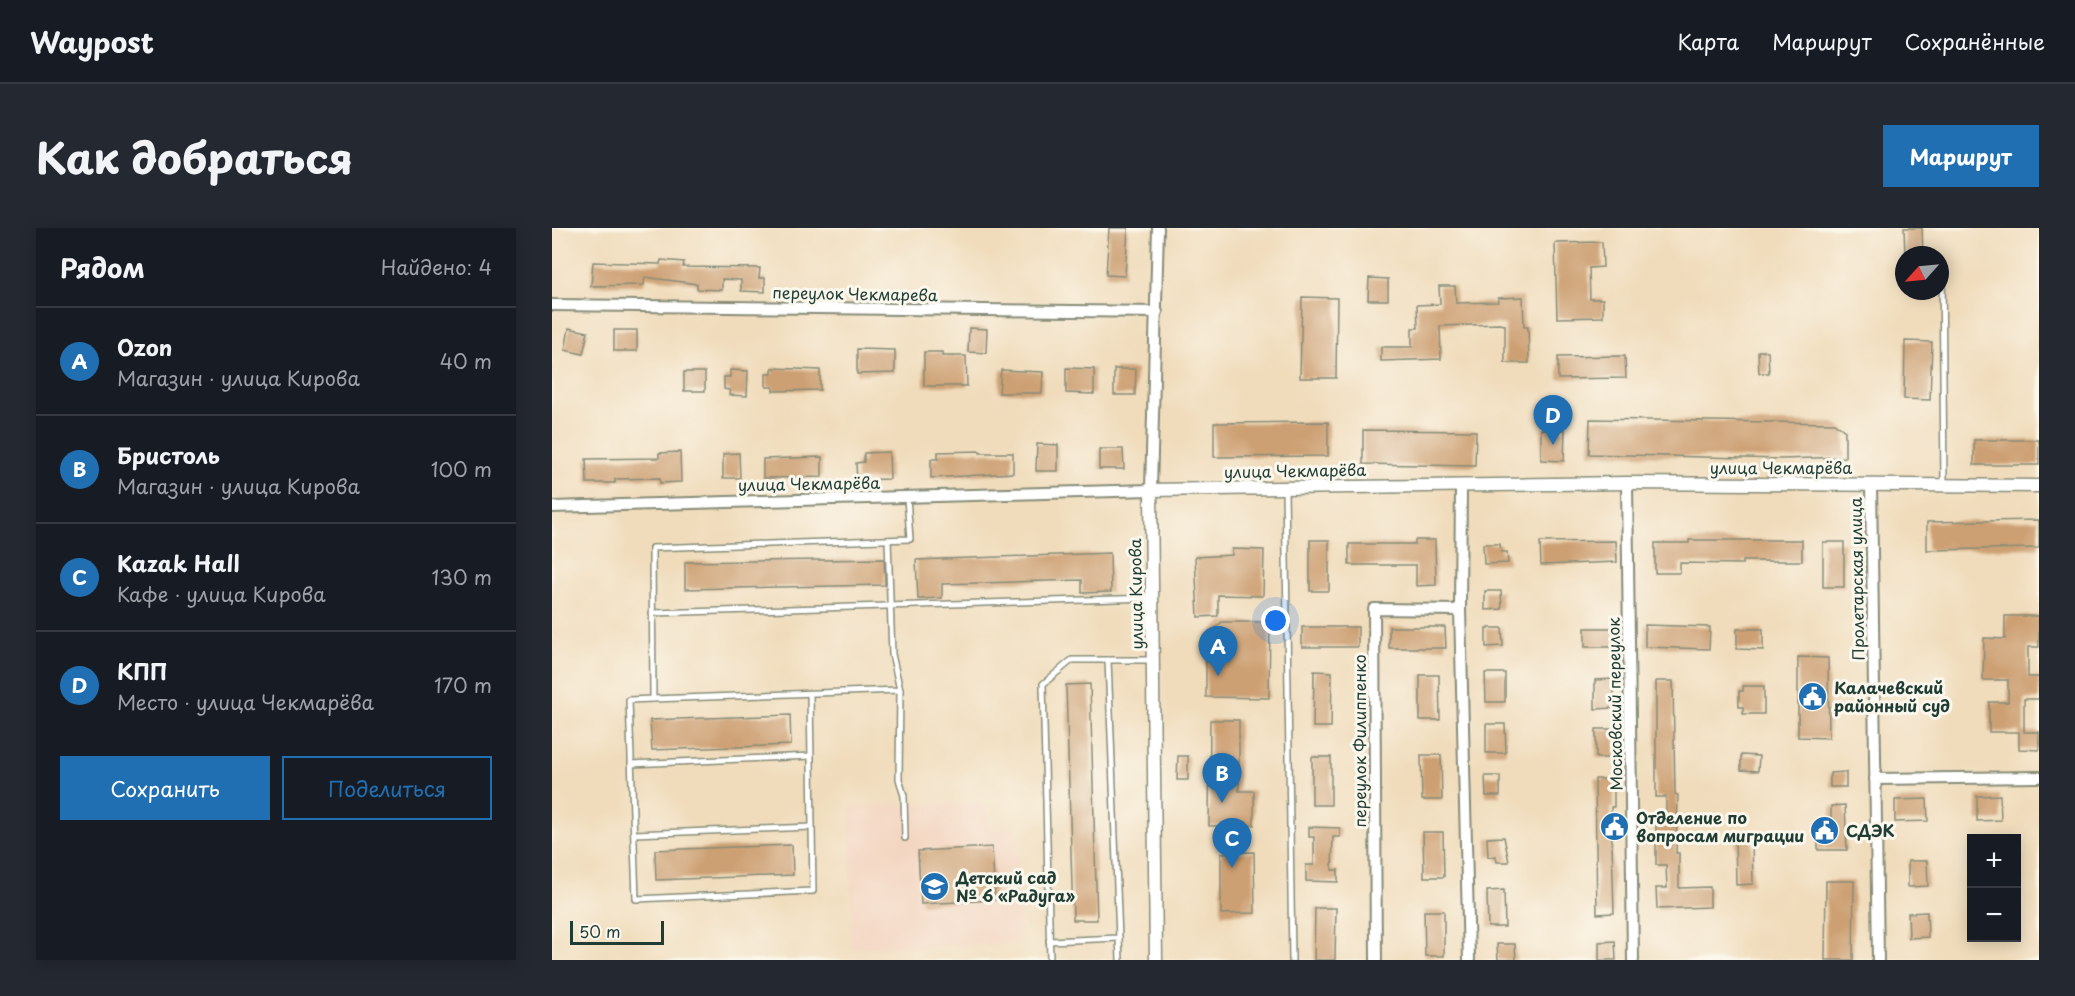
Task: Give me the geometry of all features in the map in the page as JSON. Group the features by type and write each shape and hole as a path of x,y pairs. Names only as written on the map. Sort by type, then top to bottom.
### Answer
{"street":[{"name":"улица Кирова","path":"1156,960 1151,490 1158,228"},
{"name":"переулок Чекмарева","path":"552,305 1157,312"},
{"name":"улица Чекмарёва","path":"552,507 1285,487 1627,483 2039,486"},
{"name":"Московский переулок","path":"1627,483 1633,960"},
{"name":"Пролетарская улица","path":"1871,485 1878,960"},
{"path":"1461,486 1460,610 1469,960"},
{"name":"переулок Филиппенко","path":"1376,960 1374,609 1460,610"},
{"path":"1875,779 2039,777"}],"lane":[{"path":"1942,300 1944,485"},
{"path":"1285,487 1292,960"},
{"path":"652,699 652,548 910,539 907,498"},
{"path":"888,540 892,654 900,690 899,779 904,796 905,838"},
{"path":"652,613 1152,598"},
{"path":"1050,960 1043,684 1072,660 1153,660"},
{"path":"1108,660 1120,960"},
{"path":"810,694 813,891 636,898 629,700 900,690"},
{"path":"631,764 811,756"},
{"path":"634,834 812,827"},
{"path":"1049,940 1119,938"}],"shaded area":[{"name":"Детский сад № 6 «Радуга»","path":"987,802 989,830 1016,828 1021,944 851,949 850,806"}],"building":[{"path":"1109,228 1128,228 1125,276 1106,275"},
{"path":"1904,228 1922,228 1923,246 1905,246"},
{"path":"1602,242 1603,267 1589,268 1590,299 1603,299 1603,317 1557,318 1555,243"},
{"path":"661,260 684,262 683,267 760,268 759,278 765,278 765,292 741,291 741,280 722,279 722,290 697,289 697,284 645,277 644,285 591,286 593,262 660,264"},
{"path":"1369,278 1388,279 1388,300 1368,300"},
{"path":"1439,286 1455,286 1456,303 1498,302 1498,298 1523,297 1524,327 1528,327 1529,363 1505,363 1505,325 1499,324 1440,326 1441,359 1381,361 1381,347 1412,347 1412,328 1418,328 1417,305 1440,304"},
{"path":"1302,297 1337,298 1336,378 1300,378"},
{"path":"569,328 588,332 583,354 565,350"},
{"path":"969,328 987,329 986,353 968,352"},
{"path":"614,330 637,330 637,351 614,351"},
{"path":"1905,341 1932,342 1930,400 1904,399"},
{"path":"857,349 895,350 895,373 857,374"},
{"path":"1758,351 1768,351 1769,373 1759,373"},
{"path":"924,352 942,352 942,356 966,356 967,386 924,386"},
{"path":"1625,356 1626,378 1558,379 1558,357"},
{"path":"772,368 820,370 820,390 773,391 773,387 766,387 766,374 772,374"},
{"path":"1066,368 1094,369 1094,394 1066,393"},
{"path":"1114,369 1136,369 1135,395 1114,395"},
{"path":"730,370 748,371 747,396 729,395 730,390 724,389 724,377 730,377"},
{"path":"1001,370 1043,372 1042,393 999,393"},
{"path":"684,372 705,372 705,391 684,391"},
{"path":"1590,419 1834,423 1845,431 1845,457 1781,459 1589,454"},
{"path":"1328,422 1328,456 1214,457 1214,423"},
{"path":"1541,429 1565,430 1564,461 1541,460"},
{"path":"1363,430 1476,431 1475,466 1363,464"},
{"path":"1974,440 2039,440 2039,465 1974,465"},
{"path":"1037,444 1058,445 1058,471 1036,471"},
{"path":"1099,449 1123,449 1124,469 1099,469"},
{"path":"980,451 980,453 1013,453 1013,473 931,478 931,459 938,459 938,452"},
{"path":"680,452 681,482 660,483 660,478 615,479 615,483 587,483 586,459 659,458 659,453"},
{"path":"889,452 890,479 857,480 856,463 864,462 864,453"},
{"path":"739,453 740,478 723,478 723,454"},
{"path":"822,457 822,477 763,478 763,459"},
{"path":"2039,520 2039,548 1927,550 1927,522"},
{"path":"1310,540 1329,540 1329,591 1310,591"},
{"path":"1415,540 1435,540 1436,585 1416,586 1416,565 1349,565 1349,544 1415,544"},
{"path":"1689,540 1802,540 1802,561 1743,561 1743,564 1680,563 1680,573 1655,573 1655,543 1689,543"},
{"path":"1616,541 1617,562 1541,565 1540,542"},
{"path":"1823,542 1844,542 1844,587 1823,587"},
{"path":"1483,544 1500,544 1501,552 1507,552 1508,563 1484,564"},
{"path":"1232,549 1264,550 1263,596 1218,595 1218,616 1198,617 1195,557 1232,555"},
{"path":"1110,553 1111,592 1082,593 1082,580 942,584 942,598 918,599 916,560"},
{"path":"884,559 885,585 685,589 685,562"},
{"path":"1485,591 1501,591 1502,609 1485,610"},
{"path":"2005,616 2039,616 2039,647 2028,647 2028,677 2039,677 2039,699 2024,699 2024,732 2039,732 2039,750 2019,749 2019,732 1989,732 1989,702 2008,702 2008,680 1983,680 1984,638 2005,639"},
{"path":"1222,622 1270,622 1269,698 1206,697 1206,636"},
{"path":"1645,625 1710,627 1709,649 1645,647"},
{"path":"1302,627 1358,627 1358,647 1302,647"},
{"path":"1389,627 1445,627 1446,648 1389,648"},
{"path":"1486,628 1502,628 1503,646 1486,647"},
{"path":"1585,628 1614,628 1614,647 1585,647"},
{"path":"1737,629 1763,629 1763,650 1737,649"},
{"name":"Калачевский районный суд","path":"1798,657 1828,658 1829,738 1798,737"},
{"path":"1314,671 1332,672 1331,727 1313,727"},
{"path":"1485,673 1505,673 1505,702 1486,702"},
{"path":"1420,675 1439,675 1440,720 1420,720"},
{"path":"1614,679 1614,708 1595,709 1595,680"},
{"path":"1656,681 1673,681 1675,794 1678,795 1676,853 1679,853 1679,888 1710,887 1710,907 1657,909 1656,888 1667,888 1666,865 1656,865 1656,818 1666,819 1666,797 1656,797"},
{"path":"1090,684 1097,920 1073,920 1066,685"},
{"path":"1743,686 1764,686 1764,714 1743,714 1743,707 1739,707 1739,691 1743,691"},
{"path":"790,715 791,745 652,750 650,720"},
{"path":"1210,720 1239,720 1239,791 1254,791 1254,825 1209,826"},
{"path":"1486,724 1505,724 1506,753 1486,753"},
{"path":"1596,729 1615,729 1615,758 1596,758"},
{"path":"1421,755 1441,755 1442,800 1422,800"},
{"path":"1741,755 1759,756 1758,771 1741,770"},
{"path":"1178,756 1188,756 1188,780 1177,780"},
{"path":"1312,757 1331,757 1331,805 1312,805"},
{"path":"1846,772 1846,787 1830,787 1830,773"},
{"path":"1485,776 1500,776 1500,796 1486,796"},
{"path":"1595,779 1614,779 1614,807 1611,807 1614,913 1597,914"},
{"path":"2000,795 2001,820 1977,821 1977,796"},
{"path":"1927,799 1928,821 1895,822 1895,800"},
{"path":"1845,805 1847,850 1818,850 1818,826 1831,826 1831,806"},
{"path":"1309,827 1340,828 1340,837 1333,837 1332,870 1338,870 1338,882 1306,881 1306,865 1314,865 1314,837 1309,837"},
{"path":"1423,832 1443,832 1444,877 1424,877"},
{"path":"1504,837 1509,862 1497,862 1496,856 1488,857 1487,838"},
{"path":"1735,838 1752,838 1753,884 1736,885"},
{"path":"792,845 793,875 656,880 655,850"},
{"path":"992,847 995,900 921,904 918,851"},
{"path":"1254,852 1255,913 1221,914 1221,853"},
{"path":"1908,861 1927,861 1928,886 1908,887"},
{"path":"1826,881 1854,881 1853,960 1825,960"},
{"path":"1504,890 1505,927 1488,927 1487,891"},
{"path":"1315,908 1336,908 1335,960 1314,960"},
{"path":"1424,911 1444,911 1444,956 1425,956"},
{"path":"1927,912 1928,937 1909,938 1908,913"},
{"path":"1615,941 1616,960 1599,960 1599,942"},
{"path":"1497,944 1515,944 1516,960 1498,960"}],"place":[{"name":"КПП","path":"1553,445"},
{"name":"Ozon","path":"1218,676"},
{"name":"Калачевский районный суд","path":"1813,697"},
{"name":"Бристоль","path":"1222,803"},
{"name":"Отделение по вопросам миграции","path":"1615,827"},
{"name":"СДЭК","path":"1825,831"},
{"name":"Kazak Hall","path":"1232,868"},
{"name":"Детский сад № 6 «Радуга»","path":"935,887"}]}
